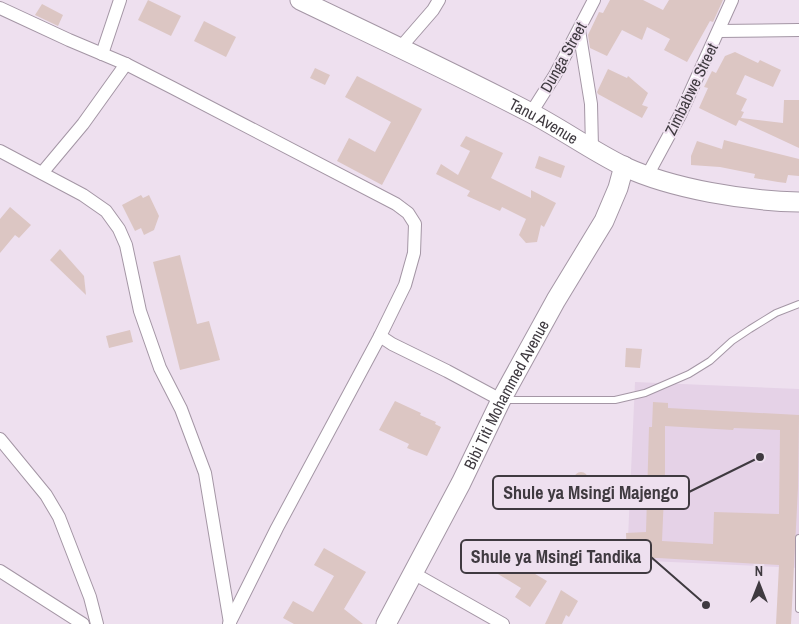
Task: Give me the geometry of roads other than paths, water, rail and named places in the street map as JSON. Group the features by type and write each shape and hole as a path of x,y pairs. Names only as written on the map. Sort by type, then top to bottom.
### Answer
{"street":[{"path":"102,54 120,0"},
{"name":"Tanu Avenue","path":"300,0 532,113 624,166 647,176 734,196 799,202"},
{"path":"400,48 433,10 439,0"},
{"name":"Zimbabwe Street","path":"647,176 680,116 732,0"},
{"name":"Dunga Street","path":"532,113 579,30 590,3"},
{"path":"0,8 68,40 126,64 396,204 408,213 415,224 414,253 405,285 380,336 316,453 230,623"},
{"path":"579,30 591,104 592,148"},
{"path":"719,31 799,30"},
{"path":"42,173 83,124 126,64"},
{"path":"0,151 83,195 106,212 119,229 132,272 140,311 160,368 181,408 205,473 230,623"},
{"name":"Bibi Titi Mohammed Avenue","path":"386,624 461,483 501,400 556,300 604,221 618,188 624,166"},
{"path":"380,336 501,400"},
{"path":"0,439 40,487 59,517 90,597 96,624"},
{"path":"0,571 82,624"},
{"path":"413,573 504,624"}],"lane":[{"path":"501,400 615,400 645,393 689,374 710,362 732,341 750,329 776,313 799,304"},
{"path":"799,538 799,609"}],"place":[{"name":"Shule ya Msingi Majengo","path":"760,457"},
{"name":"Shule ya Msingi Tandika","path":"706,605"}]}
